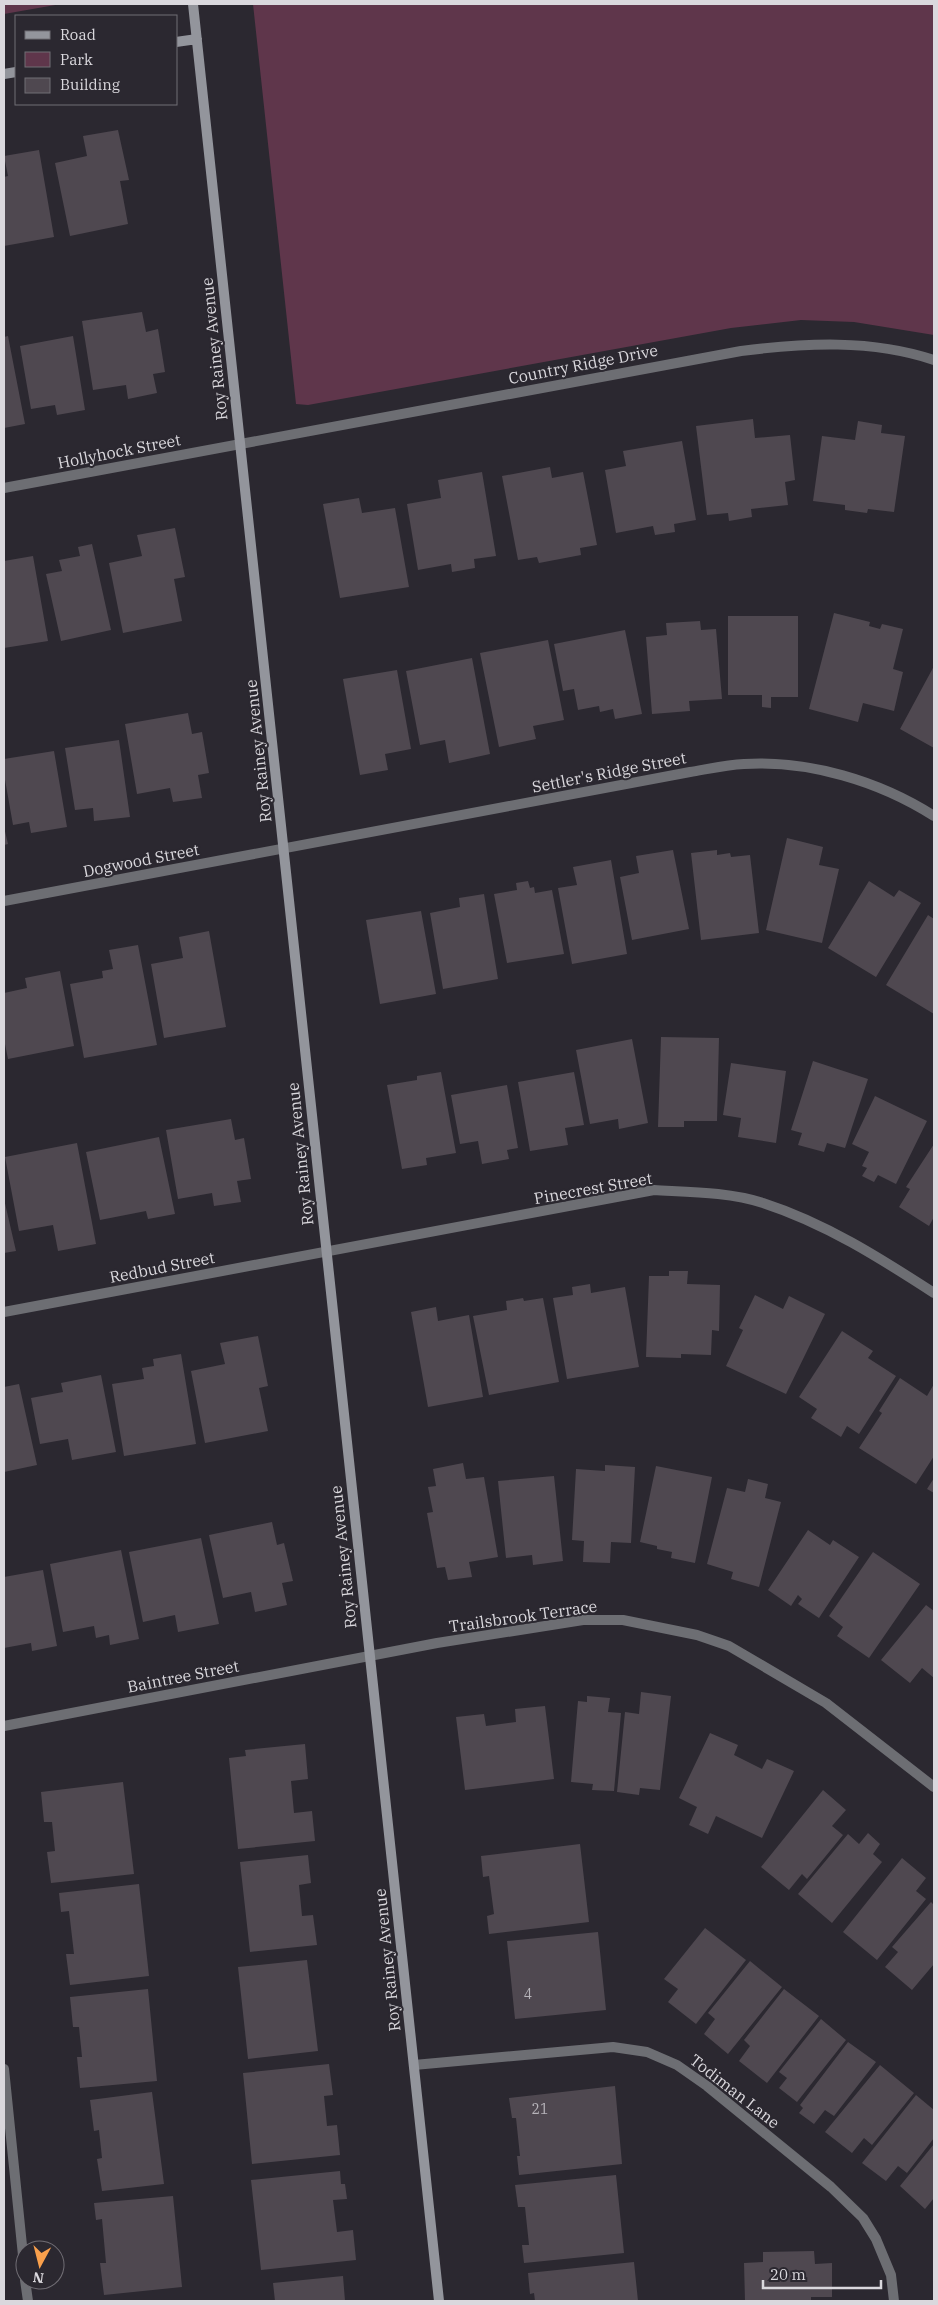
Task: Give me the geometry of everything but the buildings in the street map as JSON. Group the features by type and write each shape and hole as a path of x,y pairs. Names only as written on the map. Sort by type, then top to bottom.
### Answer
{"street":[{"name":"Roy Rainey Avenue","path":"193,4 439,2301"},
{"path":"178,42 196,39"},
{"name":"Country Ridge Drive","path":"239,444 741,351 802,344 856,344 934,360"},
{"name":"Hollyhock Street","path":"4,488 239,444"},
{"name":"Settler's Ridge Street","path":"284,849 690,772 744,764 792,766 836,773 878,788 934,816"},
{"name":"Dogwood Street","path":"4,901 284,849"},
{"name":"Pinecrest Street","path":"326,1252 654,1190 708,1193 762,1202 833,1232 893,1266 934,1294"},
{"name":"Redbud Street","path":"4,1312 326,1252"},
{"name":"Trailsbrook Terrace","path":"369,1656 583,1620 623,1620 668,1628 729,1646 782,1675 826,1703 934,1787"},
{"name":"Baintree Street","path":"4,1726 369,1656"},
{"name":"Todiman Lane","path":"414,2065 612,2047 647,2052 677,2064 707,2086 831,2187 863,2218 876,2239 891,2275 894,2301"},
{"path":"4,2070 21,2240"}],"green space":[{"path":"4,4 61,4 4,14"},
{"path":"253,4 934,4 934,335 854,322 801,320 731,328 308,405 296,404"}]}
